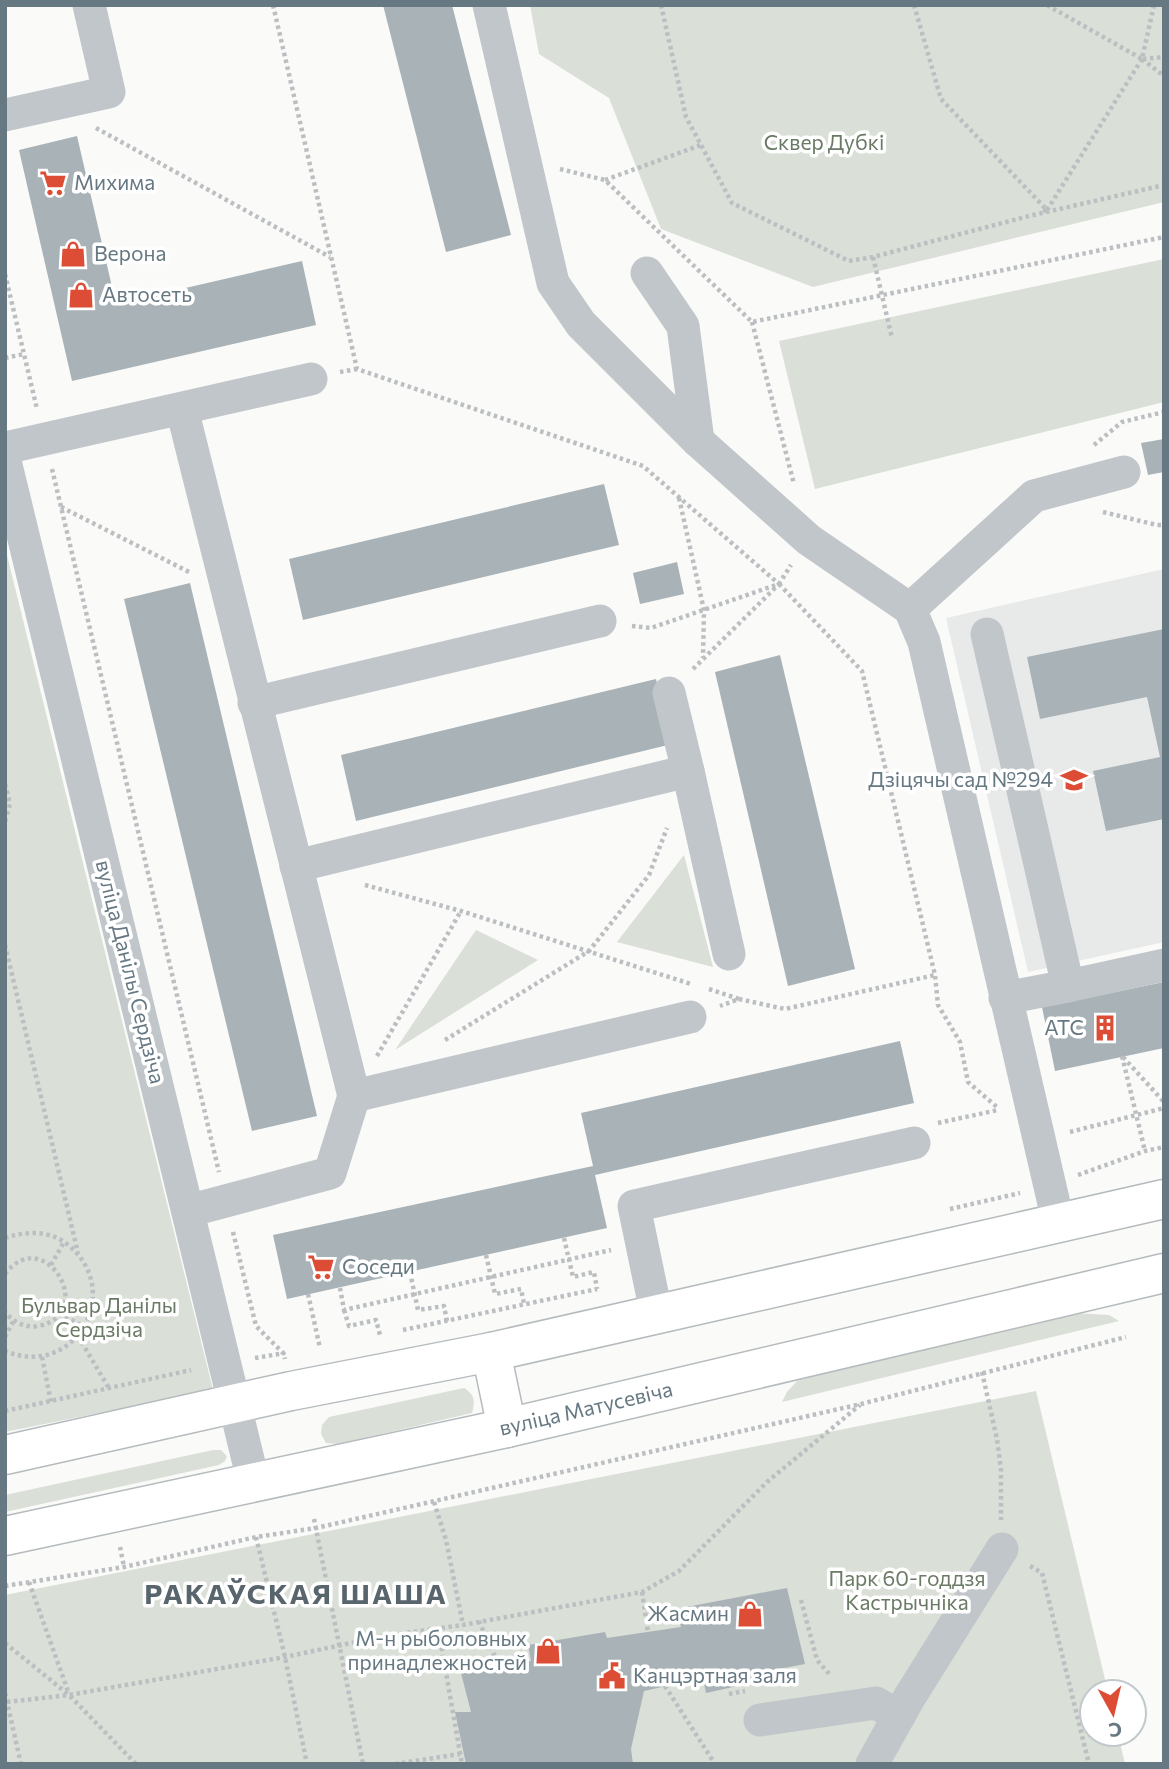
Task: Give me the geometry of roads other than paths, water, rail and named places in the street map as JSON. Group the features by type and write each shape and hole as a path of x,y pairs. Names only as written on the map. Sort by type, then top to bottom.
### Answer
{"main road":[{"path":"5,1455 234,1404 491,1352 652,1295 1053,1204 1164,1199"},
{"name":"вуліца Матусевіча","path":"5,1536 507,1428 1164,1273"},
{"path":"491,1352 507,1428"}],"street":[{"path":"5,115 109,92 89,5"},
{"path":"489,5 553,282 581,324 698,441 809,540 910,609 924,642 1053,1204"},
{"path":"647,273 683,327 698,441"},
{"path":"5,448 312,379"},
{"path":"182,409 354,1096 330,1173 188,1211"},
{"name":"вуліца Данілы Сердзіча","path":"5,461 254,1484"},
{"path":"910,609 1034,496 1124,472"},
{"path":"254,703 600,621"},
{"path":"988,634 1068,986"},
{"path":"669,693 729,954"},
{"path":"296,866 688,771"},
{"path":"1005,999 1164,965"},
{"path":"354,1096 690,1017"},
{"path":"652,1295 634,1206 914,1143"},
{"path":"872,1764 1002,1549"},
{"path":"760,1720 876,1703 899,1716"}],"place":[{"name":"Михима","path":"53,183"},
{"name":"Верона","path":"73,254"},
{"name":"Автосеть","path":"81,295"},
{"name":"Дзіцячы сад №294","path":"1074,780"},
{"name":"АТС","path":"1105,1028"},
{"name":"Соседи","path":"321,1267"},
{"name":"Жасмин","path":"750,1614"},
{"name":"М-н рыболовных принадлежностей","path":"548,1651"},
{"name":"Канцэртная заля","path":"612,1676"}],"district":[{"name":"РАКАЎСКАЯ ШАША","path":"296,1594"}],"park label":[{"name":"Сквер Дубкі","path":"824,143"},
{"name":"Бульвар Данілы Сердзіча","path":"99,1318"},
{"name":"Парк 60-годдзя Кастрычніка","path":"907,1591"}]}
